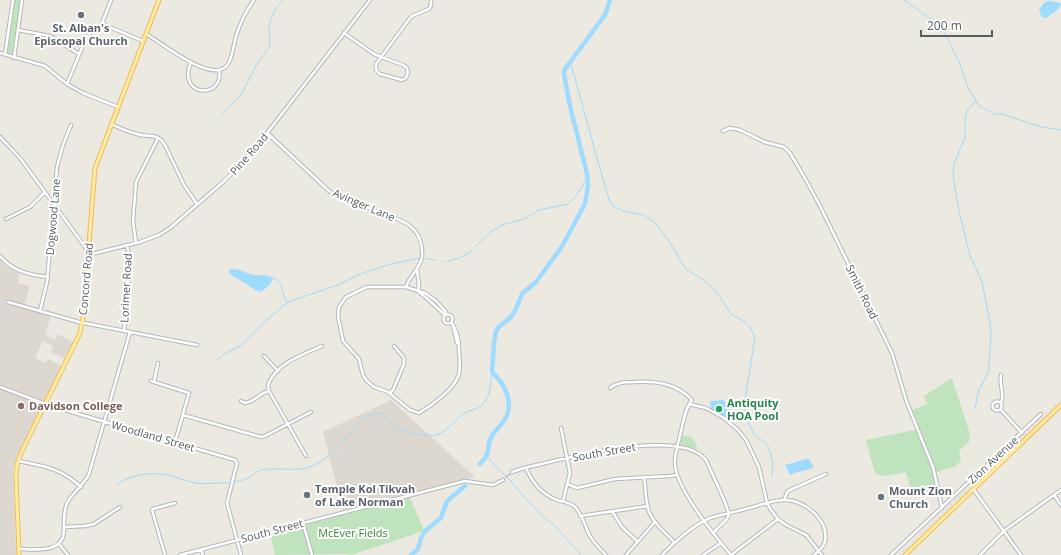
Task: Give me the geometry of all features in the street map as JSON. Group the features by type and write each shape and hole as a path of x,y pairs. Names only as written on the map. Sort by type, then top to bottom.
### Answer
{"main road":[{"name":"Concord Road","path":"19,555 16,476 18,461 79,337 82,323 95,168 159,0"},
{"path":"905,555 974,490 1061,404"}],"street":[{"path":"5,55 13,0"},
{"path":"14,58 22,0"},
{"path":"67,84 87,36 102,24 111,0"},
{"path":"146,34 173,53 191,62 210,70 219,70 225,67 229,62 240,26 254,0"},
{"name":"Pine Road","path":"88,253 128,245 155,237 165,231 197,204 241,164 267,133 370,0"},
{"path":"344,33 367,50 381,57 406,66 408,73 406,78 399,80 378,72 375,66 381,57 412,16 429,10 431,0"},
{"path":"102,24 143,41"},
{"path":"18,30 50,36 79,54"},
{"path":"0,53 45,66 67,84 83,93 118,107"},
{"path":"191,62 188,71 188,80 192,86 201,91 215,86 220,78 219,70"},
{"path":"111,124 137,134 158,138 165,145 184,185 197,204"},
{"name":"Dogwood Lane","path":"40,311 47,286 53,203 58,163 71,125"},
{"name":"Smith Road","path":"723,131 730,128 740,130 765,142 784,147 790,153 806,180 892,353 907,403 933,467 942,508"},
{"name":"Avinger Lane","path":"267,133 329,191 342,198 390,216 411,226 418,234 422,244 422,257 417,269 406,287"},
{"path":"0,137 15,152 88,253"},
{"path":"136,243 133,221 136,186 141,170 158,138"},
{"path":"6,219 30,207 45,192"},
{"name":"Lorimer Road","path":"124,331 130,263 128,245"},
{"path":"0,256 15,270 48,277"},
{"name":"Avinger Lane","path":"417,269 420,285 418,291"},
{"path":"406,287 418,291 444,314 450,314 452,316 452,324 458,343 460,365 458,378 448,391 419,413 410,410 390,393 371,385 366,380 363,375 359,359 343,341 338,322 338,310 340,304 346,297 365,288 406,287"},
{"path":"8,302 82,323 197,345"},
{"path":"446,314 444,318 445,322 452,324"},
{"name":"Lorimer Road","path":"59,544 62,538 67,505 71,497 81,487 89,474 130,332"},
{"path":"306,456 269,391 268,383 278,371 292,359 322,346"},
{"path":"390,393 393,390 404,364 404,358 394,346"},
{"path":"264,356 278,371"},
{"path":"158,364 152,382 189,393 175,442"},
{"path":"1001,375 1000,380 1003,396 1001,410 1022,433"},
{"path":"610,388 620,383 665,383 683,391 692,400 687,407 678,447 675,463 676,475 704,522 731,555 778,519"},
{"name":"Woodland Street","path":"0,387 46,404 235,460 227,503 237,540"},
{"path":"241,402 250,402 263,392 269,391"},
{"path":"1001,403 996,402 993,406 995,410 1001,410"},
{"path":"689,404 706,408 724,418 738,430 746,440 759,466 767,503 771,510 778,519 806,535 822,555"},
{"path":"183,415 261,437 311,412"},
{"name":"Zion Avenue","path":"891,555 1041,414"},
{"path":"561,428 570,473 563,501"},
{"name":"South Street","path":"512,472 568,458 622,448 649,446 678,447 694,451 702,455 706,460 729,514"},
{"path":"18,461 59,471 68,475 81,487"},
{"path":"526,468 530,478 545,494 574,506 591,538 606,555"},
{"path":"784,500 785,495 790,490 826,474"},
{"path":"567,484 577,488 616,479 676,475"},
{"path":"644,477 650,514 655,522 674,542"},
{"name":"South Street","path":"180,555 465,481 493,485 503,480"},
{"path":"974,490 1021,555"},
{"path":"980,555 1004,531 1061,490"},
{"path":"1054,495 1061,505"},
{"path":"662,555 674,542 714,517 784,500 804,506 815,514 821,522 824,529 825,541 819,551 814,555"},
{"path":"165,555 152,510 175,503"},
{"path":"64,527 94,524 120,506"},
{"path":"580,516 648,506"},
{"path":"612,511 622,527 637,541"},
{"path":"713,533 727,519 729,514"},
{"path":"626,555 655,522"},
{"path":"303,523 312,555"},
{"path":"237,540 241,555"},
{"path":"703,555 721,543"},
{"path":"18,549 47,549 59,544 68,555"},
{"path":"201,550 203,555"}],"shaded area":[{"name":"Davidson College","path":"0,258 6,265 19,273 18,283 30,286 24,307 51,315 45,335 55,340 57,334 74,342 66,360 51,352 53,346 43,341 35,358 46,363 48,359 62,366 17,456 13,471 16,555 0,555"},
{"path":"391,400 475,477 343,510 323,432"}],"green space":[{"path":"14,0 21,0 14,54 11,55 8,54 7,51"},
{"path":"952,378 970,434 969,442 959,451 961,461 954,467 933,473 937,490 913,497 906,472 886,476 875,474 866,440 919,429 912,410 927,404 924,396"},
{"path":"683,435 689,436 693,439 696,443 697,449 680,446"},
{"name":"McEver Fields","path":"410,497 424,531 351,555 275,555 270,534"}],"water":[{"path":"1049,1 1061,3 1058,10 1044,18 1041,16 1039,9 1044,3"},
{"path":"231,269 253,275 273,278 264,290 259,292 230,274 229,271"},
{"name":"Antiquity HOA Pool","path":"724,400 728,408 725,417 711,409 710,401"},
{"path":"809,459 813,468 790,475 785,465"}],"waterway":[{"path":"222,115 241,95 258,62 269,48 270,22 276,8 283,0"},
{"path":"480,464 486,457 490,439 505,419 509,406 504,387 492,372 496,331 511,317 522,294 536,282 561,248 585,204 588,185 587,174 570,106 564,74 565,69 605,15 610,0"},
{"path":"904,0 931,19 946,35 960,64 968,88 979,106 995,114 1001,114 1042,127 1061,130"},
{"path":"571,60 602,176 609,199 613,206 624,211 644,215 654,222 668,239 686,269 712,287 731,314 745,322 750,327 755,337 745,400 745,412 755,435 767,444 773,462 772,477"},
{"path":"975,409 978,393 988,372 991,335 990,323 982,282 969,253 959,211 953,176 954,164 965,137 965,118 967,111 976,101"},
{"path":"475,247 489,233 502,225 524,219 539,210 568,204 577,195 587,177"},
{"path":"446,262 462,257 473,250"},
{"path":"217,360 226,353 240,346 263,323 288,302 335,286 363,273 391,264 420,258"},
{"path":"426,259 436,260"},
{"path":"272,278 276,279 281,284 287,302"},
{"path":"234,482 246,479 261,470 298,469 313,466 336,450 356,426 367,416 380,414 385,416 395,427 415,434 427,436 436,435 448,428 464,413 477,408 484,403 490,390 492,372"},
{"path":"486,456 543,517 554,525 581,555"},
{"path":"117,484 143,474 164,474 199,484 229,483"},
{"path":"411,555 418,549 425,531 441,518 447,501 465,486"}],"tunnel":[{"path":"503,480 512,472"}],"railway":[{"path":"899,555 1061,399"}],"place":[{"name":"St. Alban's Episcopal Church","path":"81,15"},
{"name":"Davidson College","path":"21,406"},
{"name":"Antiquity HOA Pool","path":"719,409"},
{"name":"Temple Kol Tikvah of Lake Norman","path":"307,495"},
{"name":"Mount Zion Church","path":"881,497"}]}
